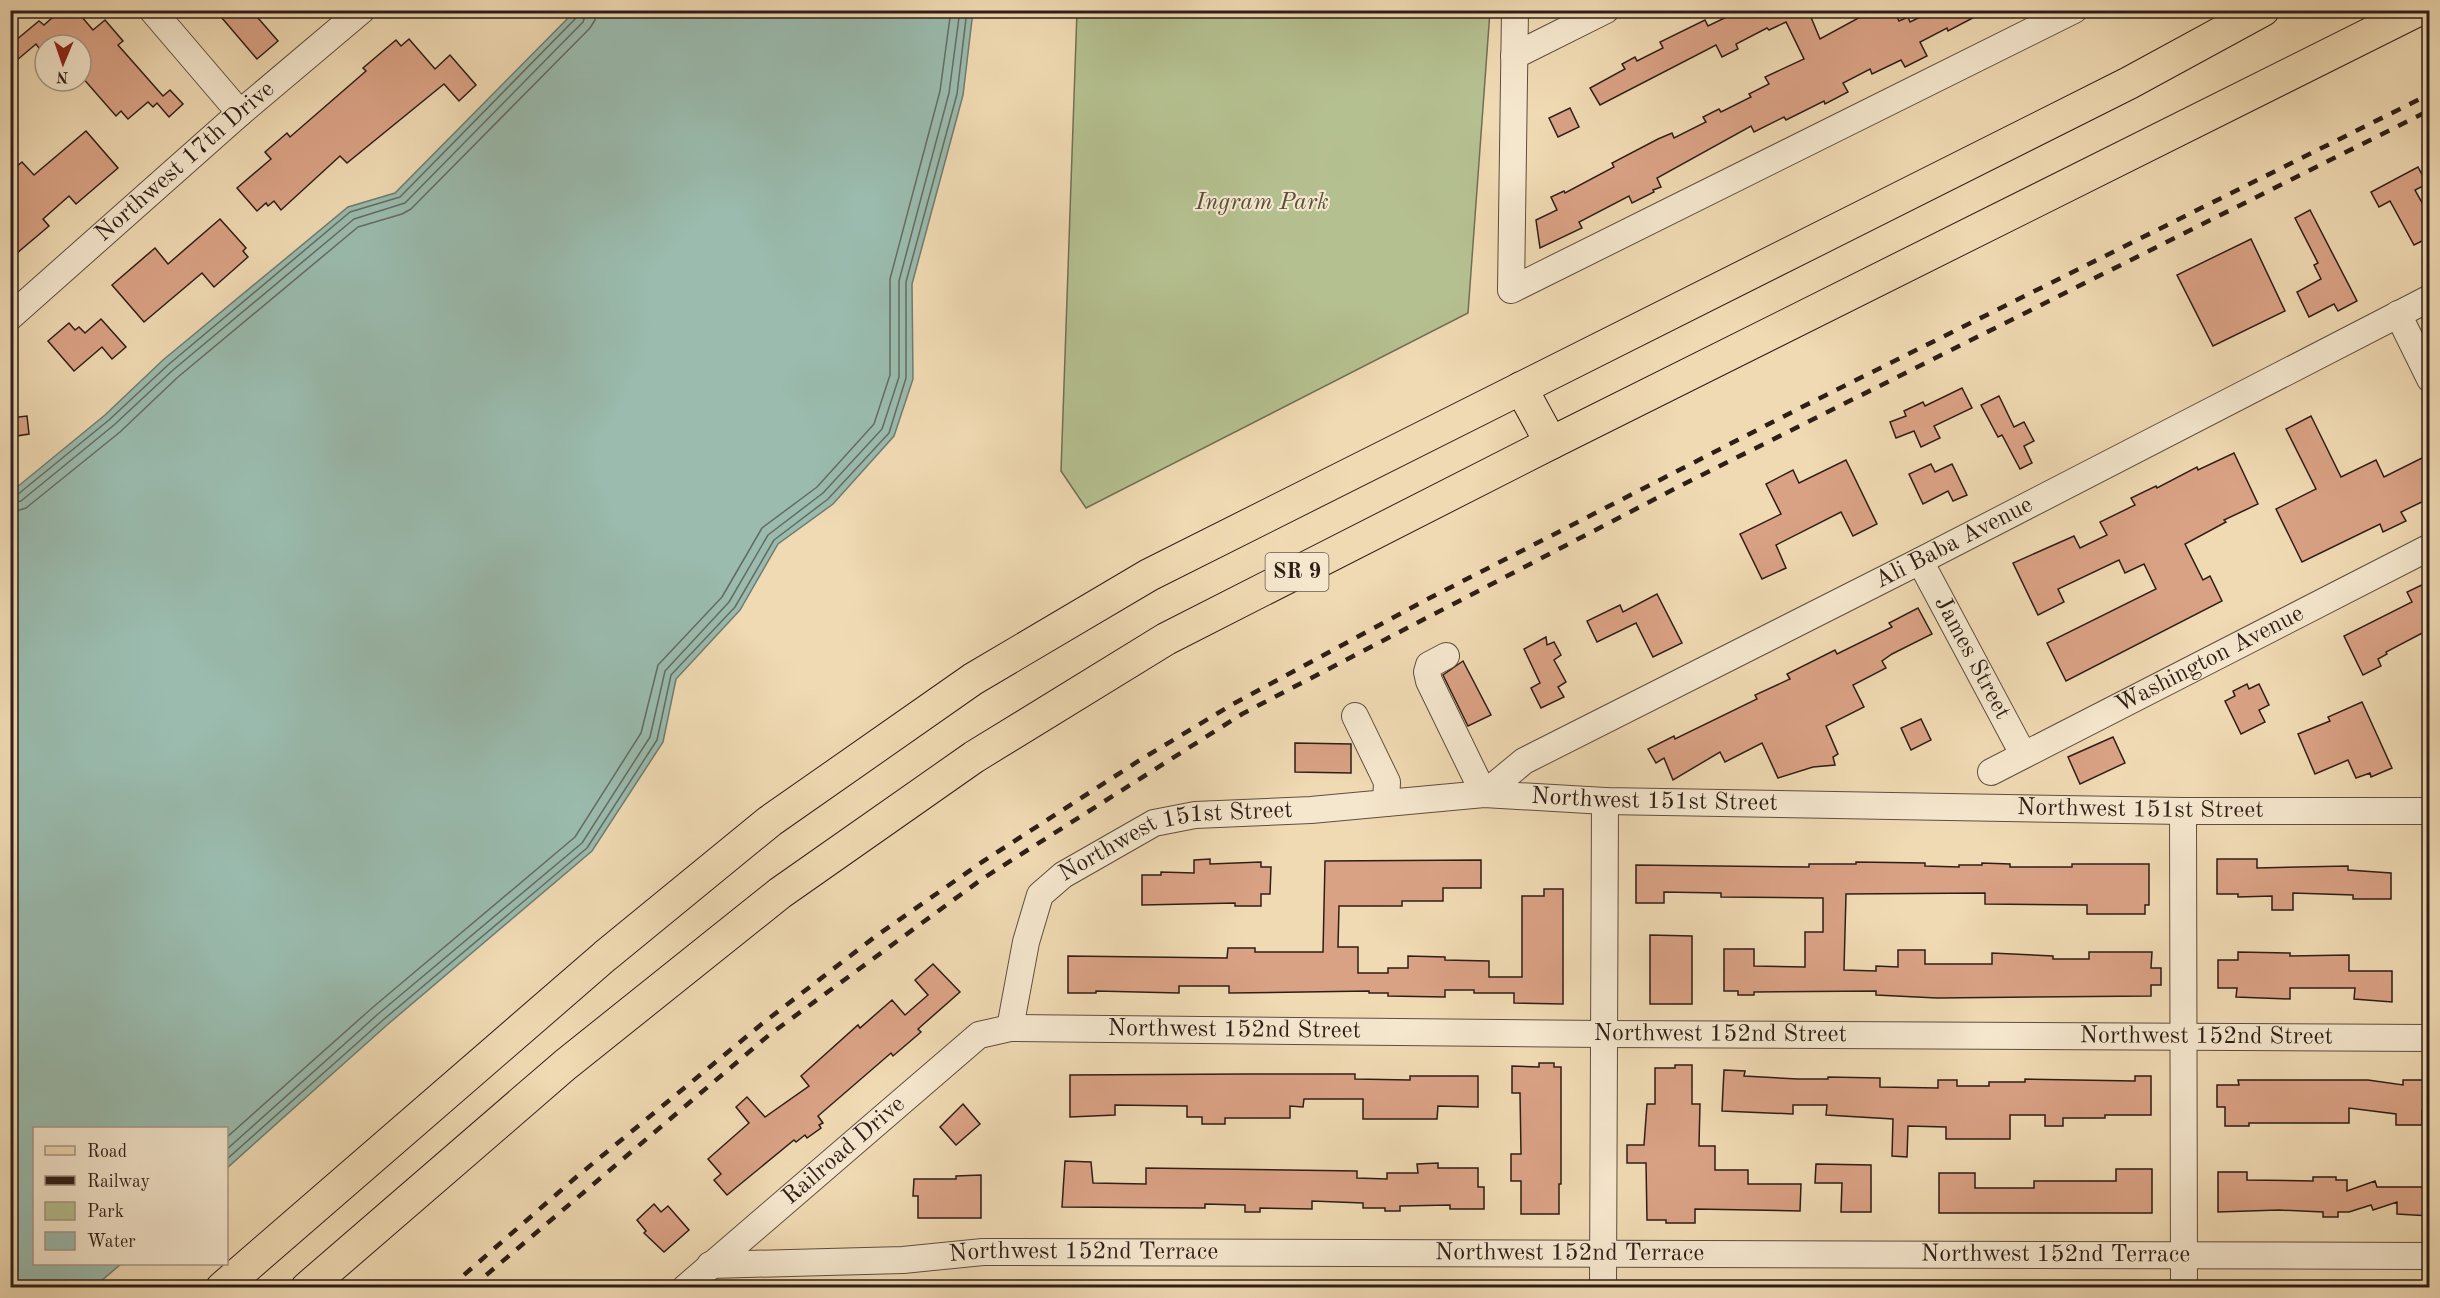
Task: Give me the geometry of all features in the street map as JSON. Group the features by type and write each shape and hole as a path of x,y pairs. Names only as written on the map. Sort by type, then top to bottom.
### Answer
{"main road":[{"name":"SR 9","path":"222,1287 605,956 770,821 973,679 1149,575 2129,83 2263,10"},
{"name":"SR 9","path":"307,1287 565,1065 780,892 974,757 1166,639 1551,443 2418,10"},
{"path":"1521,388 1551,443"}],"street":[{"path":"152,10 240,113"},
{"name":"Northwest 17th Drive","path":"12,312 362,10"},
{"path":"1515,10 1511,290 2074,10"},
{"path":"1514,56 1605,10"},
{"name":"Ali Baba Avenue","path":"1484,794 1524,760 1920,561 2430,298"},
{"path":"2398,314 2430,379"},
{"name":"Washington Avenue","path":"1991,772 2430,547"},
{"name":"James Street","path":"1920,561 2023,754"},
{"path":"1446,656 1429,665 1427,672 1429,681 1484,794"},
{"path":"1355,716 1388,782 1386,804"},
{"name":"Northwest 151st Street","path":"1010,1028 1026,942 1040,895 1063,875 1154,823 1195,814 1311,810 1484,794 1605,801 2183,811 2430,812"},
{"path":"1603,1287 1605,801"},
{"path":"2183,811 2184,1287"},
{"name":"Northwest 152nd Street","path":"1010,1028 1603,1034 2430,1038"},
{"name":"Railroad Drive","path":"685,1287 979,1035 1010,1028"},
{"name":"Northwest 152nd Terrace","path":"710,1265 903,1260 983,1252 2430,1256"}],"green space":[{"name":"Ingram Park","path":"1077,11 1490,11 1468,313 1086,508 1061,471"}],"water":[{"path":"576,10 973,11 963,95 912,284 913,379 894,436 833,504 778,544 740,610 676,679 663,742 592,851 387,1025 228,1167 228,1127 33,1127 33,1265 120,1265 94,1287 11,1287 11,492 105,415 163,360 348,207 395,193"}],"building":[{"path":"61,10 76,10 93,30 105,20 123,41 118,45 163,96 170,90 183,104 169,117 157,103 153,107 148,102 128,119 121,111 116,116 93,90 93,33 33,33 33,47 10,66 10,45 39,21 44,25"},
{"path":"231,10 251,10 278,41 257,59 222,18"},
{"path":"1741,10 1808,10 1820,39 1873,10 1894,10 1899,21 1908,17 1910,22 1935,10 1988,10 1948,31 1947,28 1920,42 1927,56 1905,67 1901,60 1872,74 1870,69 1843,83 1848,92 1825,104 1824,101 1786,120 1784,117 1754,132 1751,126 1657,178 1661,187 1653,190 1654,192 1632,203 1629,196 1579,222 1582,228 1540,248 1536,220 1557,210 1551,197 1564,191 1565,193 1614,167 1612,163 1658,139 1672,133 1674,138 1706,122 1703,117 1719,109 1721,112 1751,97 1749,94 1769,84 1765,77 1804,59 1786,22 1769,30 1767,28 1736,44 1738,49 1722,57 1716,45 1600,105 1590,88 1625,69 1622,64 1635,57 1637,61 1663,48 1660,42 1705,20 1708,26"},
{"path":"409,39 435,69 450,55 476,85 459,101 444,84 347,163 340,156 281,210 274,201 268,206 266,203 257,211 237,188 271,159 265,152 287,133 290,137 366,71 363,68 396,40 401,46"},
{"path":"1570,108 1579,127 1558,137 1549,118"},
{"path":"86,131 118,168 76,204 69,196 43,219 49,226 10,259 10,172 22,162 34,175"},
{"path":"2418,167 2427,184 2415,190 2430,217 2430,237 2414,245 2390,201 2379,207 2371,192"},
{"path":"2310,210 2357,301 2338,311 2334,304 2309,317 2297,292 2321,279 2314,265 2318,263 2295,218"},
{"path":"220,219 246,248 243,251 248,257 214,287 202,273 144,322 112,285 155,248 168,264"},
{"path":"2251,239 2285,311 2213,346 2177,275"},
{"path":"101,319 126,347 112,359 102,347 74,371 48,341 69,323 75,330 79,327 85,333"},
{"path":"1962,388 1972,408 1934,426 1940,438 1921,447 1914,431 1896,438 1890,422 1906,416 1904,411 1923,402 1925,406"},
{"path":"1999,396 2014,427 2024,422 2034,441 2024,446 2032,463 2020,469 2002,435 1998,437 1981,405"},
{"path":"27,416 29,434 10,437 10,418"},
{"path":"2311,416 2341,477 2376,460 2384,477 2430,454 2430,498 2401,512 2406,521 2383,532 2380,524 2302,562 2276,509 2316,489 2286,429"},
{"path":"2234,453 2258,504 2224,520 2226,522 2185,544 2203,580 2210,576 2222,601 2066,681 2047,643 2156,589 2144,564 2125,573 2119,560 2058,589 2064,602 2038,615 2013,563 2074,536 2080,548 2107,535 2100,522 2135,505 2131,498 2156,486 2157,488 2197,467 2198,470"},
{"path":"1846,460 1877,524 1853,536 1841,512 1776,545 1786,568 1762,579 1740,534 1781,514 1766,484 1793,470 1799,483"},
{"path":"1931,464 1935,472 1952,464 1967,495 1953,501 1948,491 1923,504 1909,474"},
{"path":"2430,581 2430,629 2386,652 2387,654 2378,659 2381,666 2363,675 2344,636 2412,602 2407,592"},
{"path":"1657,594 1682,643 1653,657 1636,623 1597,642 1587,621 1620,605 1623,612"},
{"path":"1918,608 1932,634 1892,654 1882,661 1886,668 1853,685 1864,707 1826,726 1838,754 1833,757 1835,765 1813,767 1778,778 1762,743 1725,762 1720,752 1673,780 1664,758 1656,763 1648,749 1674,736 1675,739 1757,699 1755,695 1790,679 1787,674 1835,650 1837,654 1892,627 1889,623"},
{"path":"1546,637 1547,645 1554,642 1561,655 1554,660 1566,682 1558,687 1564,697 1541,708 1531,688 1540,683 1524,649"},
{"path":"1463,661 1491,715 1468,726 1443,675"},
{"path":"2247,684 2249,689 2259,684 2269,705 2259,710 2265,722 2241,734 2225,701 2235,696 2233,691"},
{"path":"2362,702 2392,768 2371,777 2370,773 2356,778 2348,760 2315,774 2298,734 2330,721 2328,717"},
{"path":"1921,719 1931,740 1911,750 1901,728"},
{"path":"2113,737 2125,763 2080,784 2068,757"},
{"path":"1295,743 1351,744 1351,773 1295,772"},
{"path":"1210,859 1210,864 1261,862 1261,867 1271,867 1270,894 1261,894 1261,906 1235,906 1235,903 1142,905 1142,875 1161,875 1161,872 1194,873 1194,860"},
{"path":"2217,859 2257,859 2257,868 2348,866 2348,870 2391,873 2391,899 2353,899 2353,895 2293,893 2293,910 2272,910 2272,896 2238,897 2238,894 2217,894"},
{"path":"1481,860 1481,888 1443,888 1443,901 1402,901 1402,906 1339,906 1338,947 1358,947 1358,973 1388,973 1388,968 1408,968 1408,956 1489,961 1489,977 1522,977 1522,896 1544,896 1544,889 1563,889 1563,1004 1514,1003 1514,993 1474,993 1474,990 1445,990 1445,997 1388,996 1388,993 1369,993 1369,991 1229,993 1229,986 1179,986 1179,993 1096,991 1096,993 1068,993 1068,956 1227,958 1228,948 1255,948 1255,952 1323,952 1325,861"},
{"path":"1856,862 1925,863 1925,866 1959,867 1959,865 1982,865 1982,863 2010,864 2010,867 2149,864 2149,905 2145,905 2145,914 2087,914 2087,905 1985,904 1985,893 1846,894 1844,970 1876,971 1876,966 1898,967 1898,950 1925,950 1925,964 1992,964 1992,953 2053,956 2053,959 2089,959 2089,952 2152,952 2151,968 2161,968 2161,985 2151,985 2151,996 1937,998 1876,995 1876,991 1754,992 1754,995 1738,995 1738,991 1724,991 1724,949 1754,949 1754,966 1805,967 1805,932 1823,932 1823,898 1721,897 1721,893 1664,892 1664,903 1636,903 1636,865 1809,867 1809,864 1856,864"},
{"path":"1650,935 1692,936 1692,1004 1650,1004"},
{"path":"2238,952 2290,953 2290,956 2349,955 2349,971 2392,971 2392,1002 2354,999 2355,988 2290,988 2290,999 2236,997 2237,988 2218,988 2218,960 2238,960"},
{"path":"933,964 960,992 918,1029 921,1032 893,1056 891,1053 818,1116 823,1123 819,1125 821,1128 807,1138 805,1135 796,1142 794,1140 727,1195 714,1180 721,1174 708,1159 749,1123 736,1107 747,1097 765,1117 809,1086 801,1076 858,1025 860,1028 892,1000 905,1015 928,995 915,980"},
{"path":"1539,1063 1554,1063 1554,1067 1561,1067 1559,1214 1521,1214 1521,1181 1511,1181 1511,1154 1521,1154 1520,1093 1512,1093 1512,1066 1539,1067"},
{"path":"1675,1065 1692,1065 1692,1104 1700,1104 1699,1146 1715,1146 1715,1170 1748,1170 1748,1184 1801,1184 1800,1211 1695,1209 1695,1223 1666,1223 1666,1220 1647,1220 1646,1163 1627,1163 1627,1145 1644,1145 1647,1104 1655,1104 1655,1068 1675,1068"},
{"path":"1724,1070 1745,1071 1744,1076 1798,1079 1880,1078 1880,1087 1938,1088 1938,1080 1957,1080 1957,1086 1989,1086 1989,1082 2025,1082 2025,1079 2135,1081 2135,1076 2151,1076 2151,1115 2063,1118 2063,1126 2045,1126 2045,1115 2010,1115 2010,1139 1946,1139 1946,1127 1908,1126 1907,1157 1892,1156 1893,1119 1826,1115 1827,1105 1793,1105 1793,1114 1722,1111"},
{"path":"1355,1074 1355,1079 1410,1080 1410,1076 1478,1076 1478,1107 1438,1106 1437,1119 1363,1119 1363,1099 1304,1099 1303,1107 1290,1106 1290,1118 1225,1118 1225,1124 1202,1124 1202,1117 1187,1117 1187,1106 1115,1105 1115,1115 1070,1117 1070,1075"},
{"path":"2238,1080 2368,1080 2403,1085 2403,1080 2424,1080 2424,1087 2430,1087 2430,1110 2422,1110 2422,1125 2396,1125 2396,1114 2349,1108 2349,1123 2249,1123 2249,1126 2225,1126 2225,1107 2217,1107 2217,1085 2239,1085"},
{"path":"963,1104 980,1124 956,1145 940,1127"},
{"path":"1065,1161 1091,1162 1093,1183 1146,1184 1146,1168 1357,1171 1357,1178 1387,1179 1387,1173 1418,1173 1417,1164 1438,1163 1438,1168 1478,1168 1478,1187 1484,1187 1484,1209 1450,1209 1450,1205 1400,1206 1400,1211 1385,1211 1385,1208 1363,1208 1363,1203 1312,1201 1312,1209 1260,1208 1260,1212 1245,1212 1245,1205 1205,1204 1205,1208 1062,1207"},
{"path":"1816,1164 1871,1165 1871,1212 1841,1212 1842,1183 1815,1183"},
{"path":"2116,1169 2152,1169 2152,1213 1939,1213 1939,1173 1975,1173 1975,1188 2034,1188 2034,1181 2116,1181"},
{"path":"2218,1172 2247,1172 2247,1180 2313,1181 2313,1177 2336,1177 2336,1180 2347,1180 2347,1191 2375,1181 2377,1187 2430,1187 2430,1216 2397,1214 2397,1202 2373,1210 2371,1205 2349,1212 2338,1212 2338,1217 2323,1217 2323,1212 2279,1210 2218,1212"},
{"path":"981,1175 981,1218 918,1218 918,1196 913,1196 914,1179 956,1179 956,1176"},
{"path":"654,1204 661,1212 668,1206 689,1230 664,1252 644,1233 646,1231 637,1220"}],"railway":[{"path":"449,1288 574,1179 763,1023 876,936 982,862 1140,760 1233,704 1424,601 1802,407 2430,94"},
{"path":"471,1288 769,1035 982,879 1242,714 1680,486 2430,110"}]}
